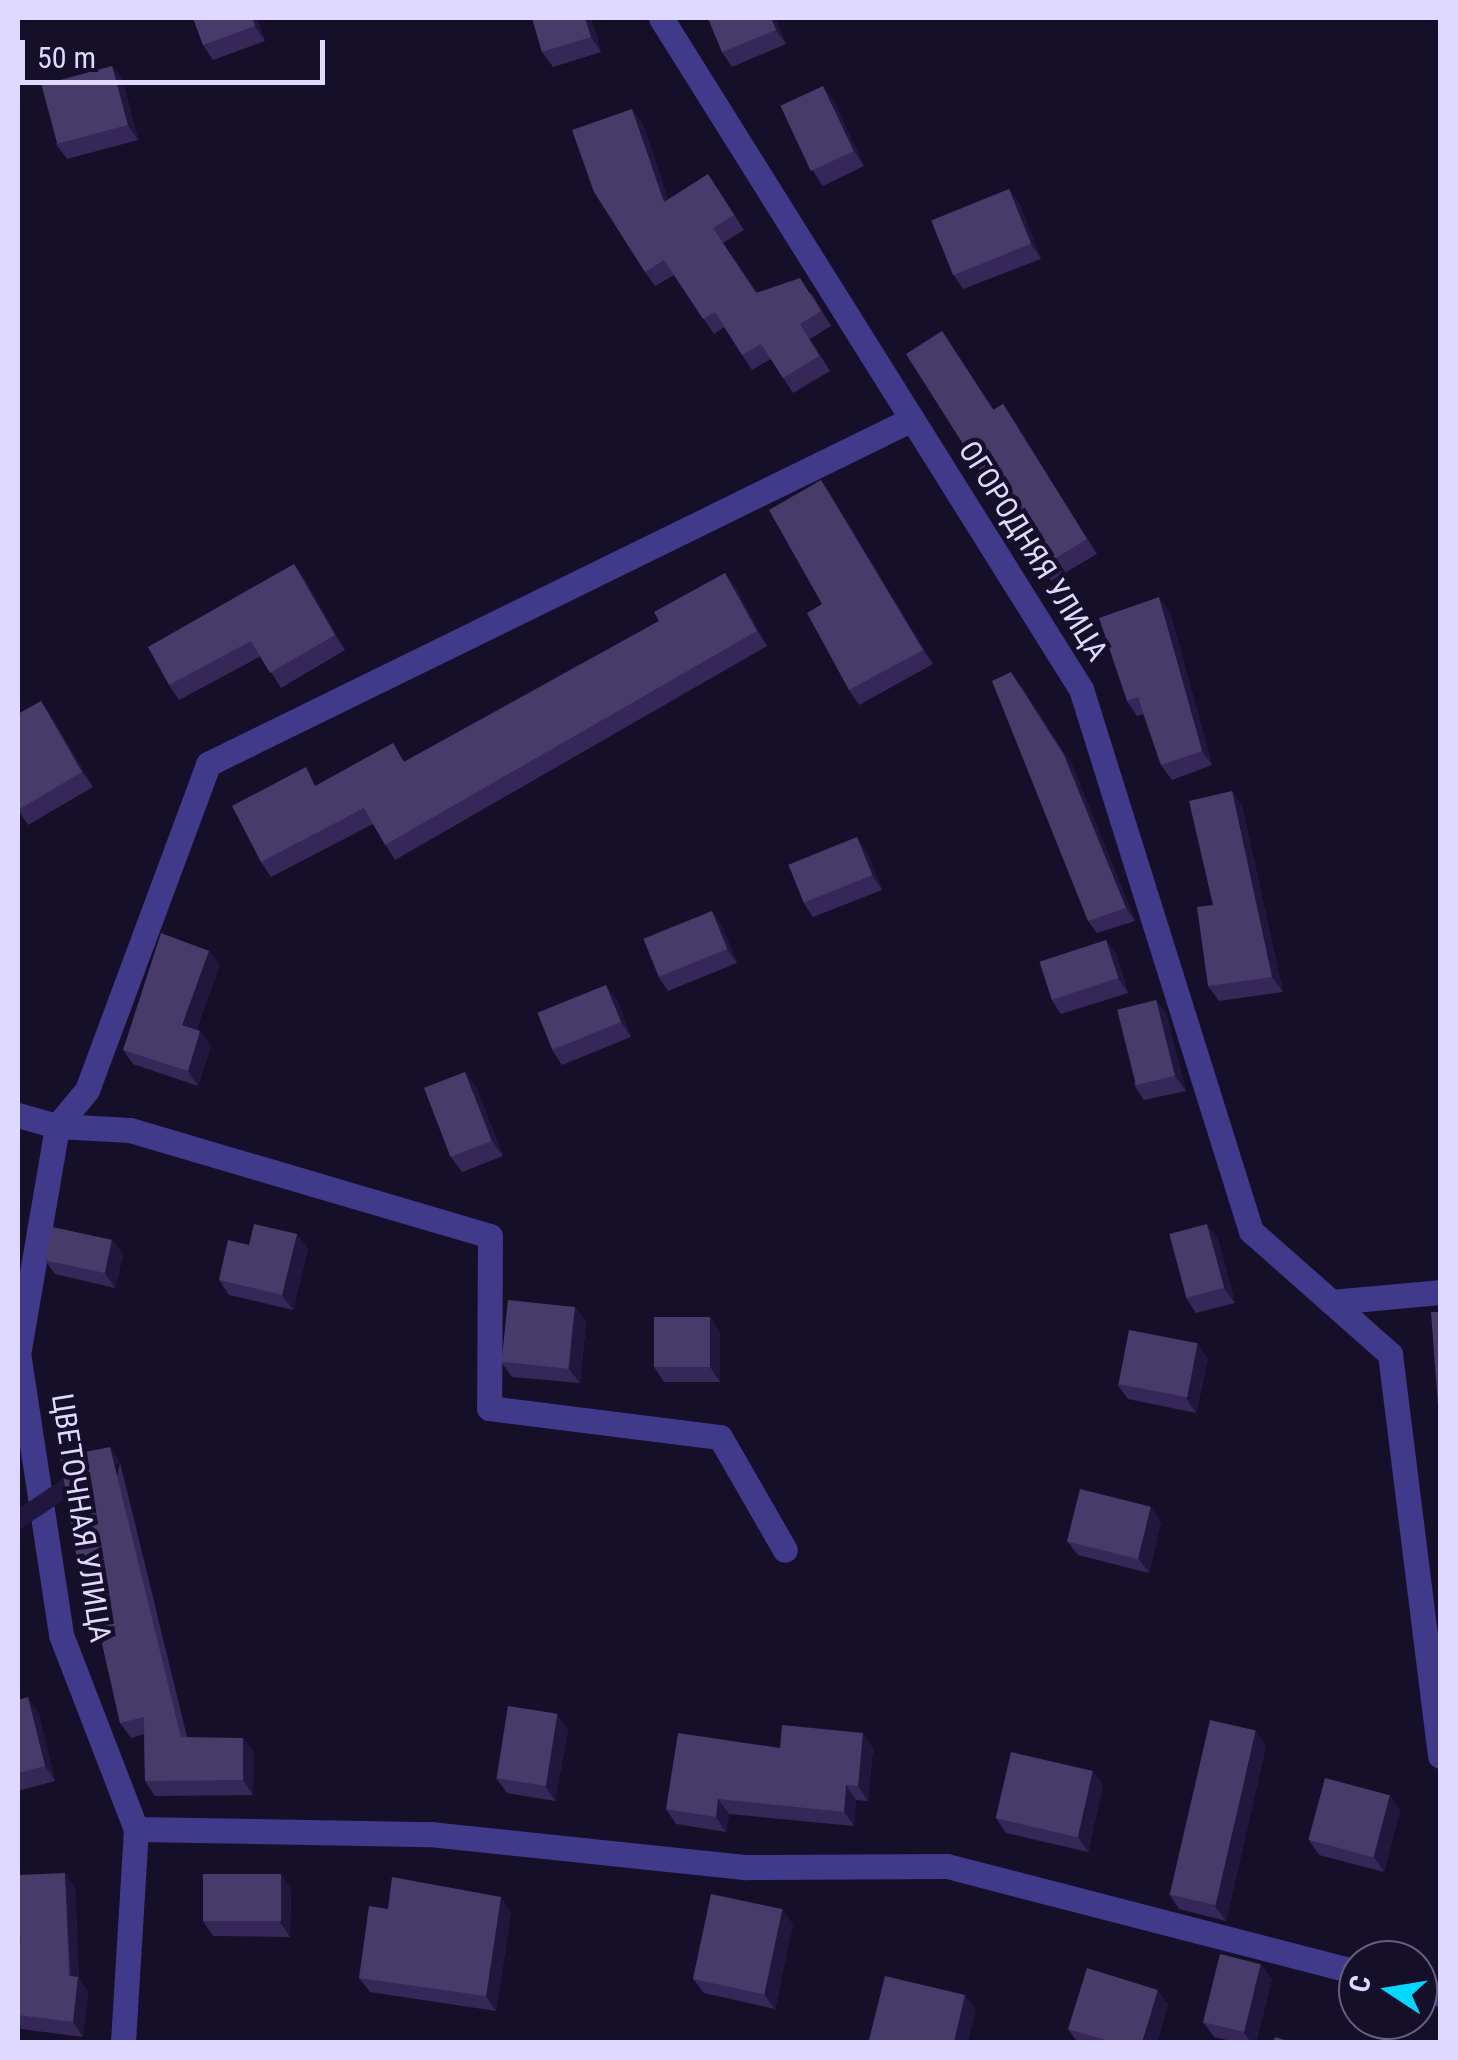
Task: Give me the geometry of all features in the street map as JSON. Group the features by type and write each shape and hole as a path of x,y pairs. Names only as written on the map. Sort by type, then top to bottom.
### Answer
{"street":[{"name":"ОГОРОДНЯЯ УЛИЦА","path":"661,18 1081,688 1251,1230 1331,1302"},
{"path":"57,1126 87,1090 208,764 912,419"},
{"path":"18,1115 57,1126 130,1130 490,1236 489,1408 720,1436 785,1550"},
{"name":"ЦВЕТОЧНАЯ УЛИЦА","path":"57,1126 18,1354 60,1635 136,1828 123,2042"},
{"path":"1331,1302 1440,1292"},
{"path":"1331,1302 1390,1354 1440,1756"},
{"path":"136,1828 430,1834 746,1867 947,1866 1338,1967"}],"building":[{"path":"193,18 252,18 255,26 203,45"},
{"path":"532,18 585,18 591,37 542,52"},
{"path":"708,18 771,18 776,30 722,52"},
{"path":"112,66 128,125 57,144 41,85"},
{"path":"823,86 853,151 811,171 780,106"},
{"path":"632,109 664,202 708,174 734,215 713,228 756,293 800,278 821,311 800,324 819,356 783,378 761,344 742,355 715,312 703,319 664,260 645,272 594,192 572,130"},
{"path":"1009,189 1031,244 953,275 931,220"},
{"path":"942,331 993,410 1003,404 1087,539 1041,567 906,354"},
{"path":"821,480 923,650 849,690 807,613 822,604 769,510"},
{"path":"294,564 335,635 270,673 251,641 169,685 148,647"},
{"path":"725,573 757,631 385,845 364,808 261,862 232,806 306,767 315,786 393,743 404,762 659,621 654,612"},
{"path":"1159,597 1202,751 1161,765 1138,697 1127,701 1099,618"},
{"path":"1011,672 1064,755 1126,908 1088,921 992,681"},
{"path":"41,701 82,772 18,810 18,714"},
{"path":"1232,791 1272,977 1208,986 1197,907 1213,905 1189,801"},
{"path":"857,837 872,875 804,903 788,865"},
{"path":"712,911 727,949 659,977 643,939"},
{"path":"161,933 209,951 182,1025 200,1031 188,1071 123,1050"},
{"path":"1106,940 1118,978 1052,1000 1039,962"},
{"path":"606,985 621,1022 552,1050 537,1013"},
{"path":"1156,1000 1175,1076 1136,1085 1117,1010"},
{"path":"465,1072 492,1141 450,1157 424,1088"},
{"path":"254,1224 297,1234 282,1295 219,1280 228,1240 249,1245"},
{"path":"1207,1224 1224,1288 1186,1298 1169,1234"},
{"path":"52,1227 112,1240 105,1273 45,1260"},
{"path":"508,1300 575,1307 568,1369 502,1362"},
{"path":"1431,1312 1440,1312 1440,1419 1439,1419"},
{"path":"654,1317 710,1317 710,1367 654,1367"},
{"path":"1129,1330 1198,1343 1187,1397 1119,1384"},
{"path":"110,1447 181,1737 243,1738 243,1780 145,1781 144,1717 120,1723 96,1617 87,1619 60,1457"},
{"path":"1080,1489 1151,1507 1138,1559 1067,1541"},
{"path":"28,1697 45,1766 18,1773 18,1700"},
{"path":"508,1706 557,1714 546,1786 497,1778"},
{"path":"1210,1720 1256,1731 1216,1905 1170,1894"},
{"path":"782,1725 863,1733 858,1786 846,1785 844,1812 718,1799 716,1817 666,1809 678,1733 780,1748"},
{"path":"1011,1752 1093,1771 1078,1837 996,1818"},
{"path":"1325,1778 1390,1795 1373,1857 1308,1840"},
{"path":"65,1873 69,1976 78,1977 73,2022 18,2015 18,1875"},
{"path":"203,1874 281,1874 281,1921 203,1921"},
{"path":"392,1877 501,1897 486,1996 359,1978 369,1906 388,1909"},
{"path":"711,1894 782,1909 764,1994 693,1979"},
{"path":"1220,1954 1261,1964 1244,2032 1203,2022"},
{"path":"1087,1968 1158,1990 1142,2042 1113,2042 1068,2029"},
{"path":"885,1976 965,1995 954,2042 869,2040"}]}
